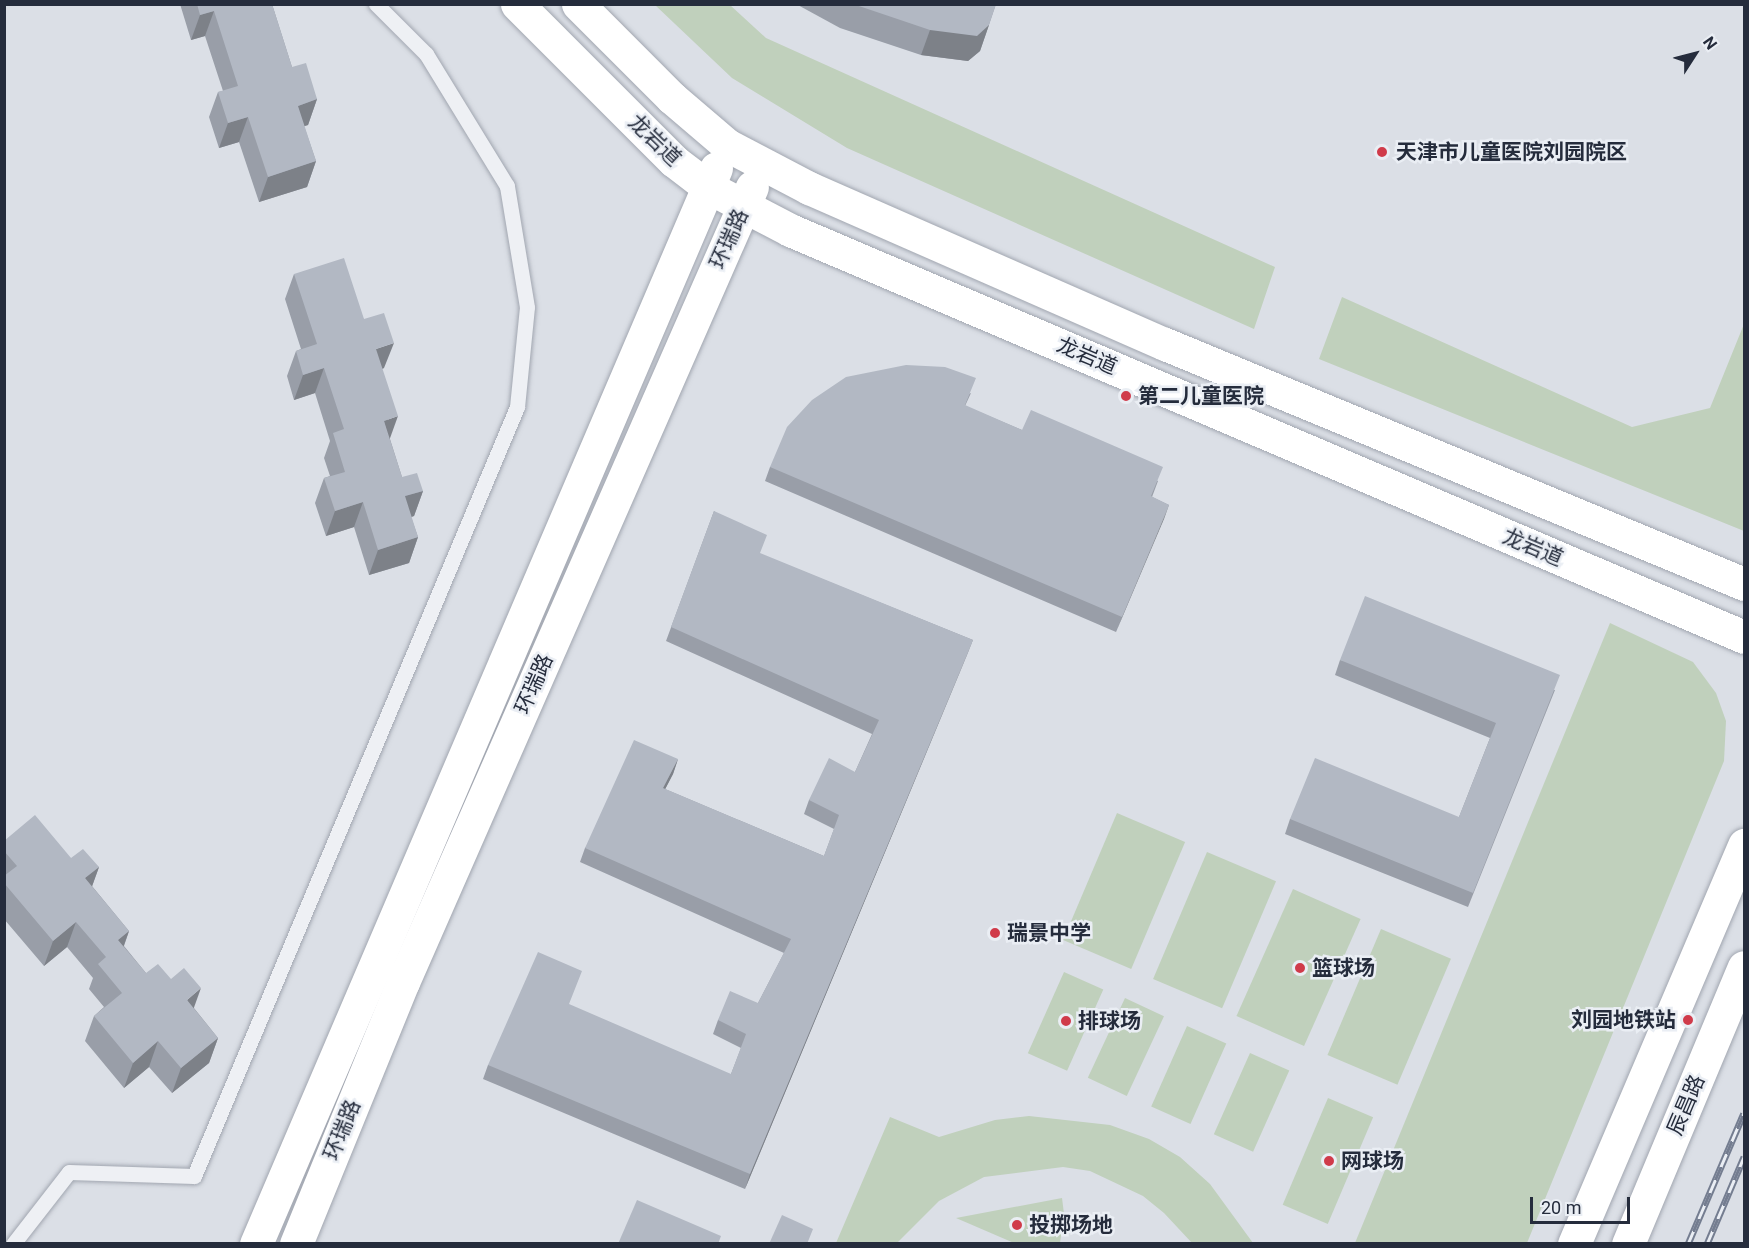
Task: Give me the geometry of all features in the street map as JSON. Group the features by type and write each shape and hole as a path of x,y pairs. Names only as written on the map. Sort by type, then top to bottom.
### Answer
{"main road":[{"name":"龙岩道","path":"517,4 674,160 708,187 790,230 1744,637"},
{"path":"578,4 672,98 727,145 762,163"},
{"name":"环瑞路","path":"256,1244 727,145"},
{"name":"龙岩道","path":"762,163 925,241 1165,345 1744,585"},
{"name":"环瑞路","path":"296,1244 403,982 762,163"},
{"path":"1574,1244 1744,845"},
{"name":"辰昌路","path":"1628,1244 1744,967"}],"lane":[{"path":"13,1244 69,1172 194,1176 518,407 527,307 507,186 426,54 376,4"}],"green space":[{"path":"655,5 730,5 766,38 1275,267 1254,329 847,148 732,78"},
{"path":"1342,297 1632,427 1710,408 1744,324 1744,531 1319,359"},
{"path":"1610,623 1693,662 1716,693 1726,721 1724,761 1527,1243 1355,1243"},
{"path":"1117,813 1185,842 1131,969 1063,940"},
{"name":"篮球场","path":"1207,852 1276,881 1222,1008 1153,979"},
{"name":"篮球场","path":"1293,889 1361,919 1304,1046 1236,1016"},
{"name":"篮球场","path":"1381,929 1451,959 1397,1085 1327,1055"},
{"name":"排球场","path":"1064,972 1103,989 1067,1071 1028,1053"},
{"name":"排球场","path":"1125,998 1164,1016 1127,1096 1088,1078"},
{"name":"排球场","path":"1187,1026 1226,1043 1190,1124 1151,1106"},
{"path":"1250,1053 1289,1070 1253,1152 1214,1134"},
{"name":"网球场","path":"1328,1098 1373,1117 1328,1224 1283,1205"},
{"path":"1029,1116 1110,1125 1149,1139 1180,1157 1210,1184 1253,1243 1192,1243 1164,1213 1143,1196 1090,1171 1063,1167 984,1177 939,1201 897,1243 836,1243 890,1117 939,1137 995,1120"},
{"name":"投掷场地","path":"1062,1198 1064,1214 1060,1243 1014,1243 956,1218"}],"building":[{"path":"197,4 272,4 292,67 306,63 317,99 298,106 316,161 268,177 248,117 228,123 218,92 238,86 214,11 200,15"},
{"path":"853,4 996,4 989,25 977,36 930,30"},
{"path":"344,258 364,319 384,313 394,343 376,349 398,416 384,421 402,477 417,473 423,491 405,496 418,537 378,550 363,502 335,511 324,478 345,472 333,433 344,429 324,368 303,375 296,351 317,344 294,274"},
{"path":"906,365 945,367 976,378 965,405 1022,430 1031,410 1163,467 1151,496 1169,505 1122,617 770,467 787,427 812,400 846,377"},
{"path":"714,511 767,535 760,553 973,640 750,1174 488,1065 538,952 582,971 569,1004 731,1074 746,1034 718,1020 730,991 758,1003 791,939 585,848 634,740 678,759 663,788 824,856 839,815 809,800 829,758 855,772 879,720 671,627"},
{"path":"1365,596 1560,675 1473,893 1290,819 1315,758 1459,817 1496,723 1340,660"},
{"path":"35,815 71,858 83,849 99,867 85,878 129,931 118,940 146,973 158,964 171,979 184,968 201,988 187,1000 218,1038 181,1068 158,1041 133,1063 94,1016 122,993 98,964 106,957 76,922 53,941 4,883 4,876 17,866 4,851 4,841"},
{"path":"637,1200 721,1236 718,1244 618,1244"},
{"path":"782,1215 813,1229 807,1244 769,1244"}],"railway":[{"path":"1688,1244 1744,1113"},
{"path":"1707,1244 1744,1157"}],"place":[{"name":"天津市儿童医院刘园院区","path":"1382,152"},
{"name":"第二儿童医院","path":"1126,396"},
{"name":"瑞景中学","path":"995,933"},
{"name":"篮球场","path":"1300,968"},
{"name":"刘园地铁站","path":"1688,1020"},
{"name":"排球场","path":"1066,1021"},
{"name":"网球场","path":"1329,1161"},
{"name":"投掷场地","path":"1017,1225"}]}
